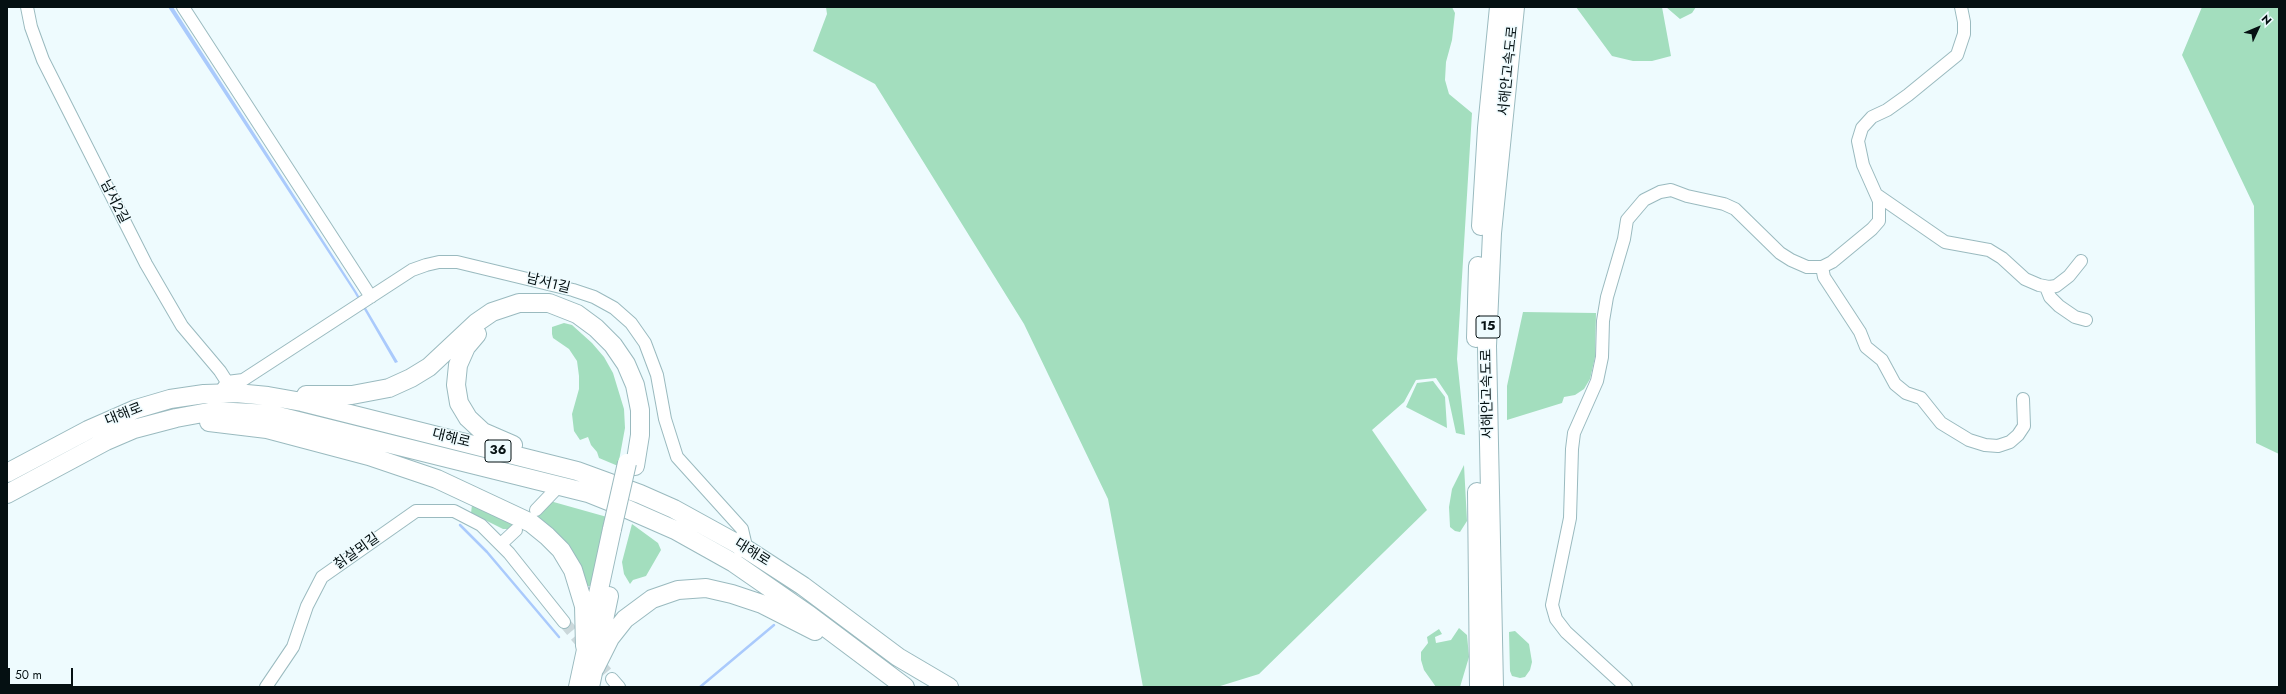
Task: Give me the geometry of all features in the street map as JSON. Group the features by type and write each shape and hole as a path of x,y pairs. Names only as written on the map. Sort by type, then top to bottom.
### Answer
{"highway":[{"name":"서해안고속도로","path":"1494,687 1485,647 1476,306 1487,128 1499,7"},
{"name":"서해안고속도로","path":"1479,687 1485,647 1487,346 1492,233 1515,7"},
{"path":"255,395 352,395 378,392 411,378 429,367 476,323 492,312 519,303 549,303 577,314 596,328 613,345 626,364 635,385 640,410 640,435 631,465 617,530 595,668 590,687"},
{"path":"577,470 493,438 475,425 463,411 456,390 458,365 472,339 496,320 512,312 522,311 554,313 585,328 603,344 617,363 630,396 632,423 631,465"},
{"name":"대해로","path":"7,473 88,430 136,409 170,399 223,388 325,407 577,470 608,480 674,509 743,547 809,590 898,656 949,687"},
{"name":"대해로","path":"7,494 106,441 150,425 214,411 270,414 588,493 643,515 734,563 803,611 905,687"},
{"path":"150,425 208,422 243,424 318,442 402,466 437,479 508,512 539,529 568,560 583,601 586,630 585,646"},
{"path":"578,687 585,646 617,530"},
{"path":"595,668 618,627 641,606 665,593 706,588 732,594 762,604 797,621 881,670"}],"street":[{"name":"남서2길","path":"27,7 31,27 42,60 146,264 182,326 220,371 223,388"},
{"path":"183,7 369,298"},
{"path":"1626,687 1566,632 1556,619 1552,606 1570,518 1572,449 1574,433 1597,381 1602,357 1603,321 1607,297 1624,239 1627,220 1644,200 1660,192 1671,190 1724,204 1735,209 1780,254 1808,267 1822,267 1872,230 1879,222 1880,212 1877,195 1864,165 1858,141 1862,128 1872,117 1887,110 1908,95 1957,55 1964,34 1964,22 1960,7"},
{"path":"1877,195 1945,242 1989,250 2002,258 2025,279 2046,287 2056,286 2062,282 2081,261"},
{"name":"남서1길","path":"223,388 243,380 259,367 412,270 426,265 449,261 573,290 594,297 614,308 631,323 645,343 657,375 665,419 677,456 742,529 745,542 743,547"},
{"path":"1822,267 1824,276 1860,332 1866,347 1882,360 1895,384 1906,393 1921,398 1941,423 1969,440 1985,445 1998,446 2010,442 2018,435 2024,426 2023,399"},
{"path":"2046,287 2050,297 2059,306 2075,317 2086,320"},
{"path":"536,510 559,486"},
{"name":"칡살뫼길","path":"266,687 293,647 307,606 322,577 408,515 425,509 454,511 481,525 501,544 564,622"},
{"path":"501,544 516,530"},
{"path":"734,563 743,547"}],"green space":[{"path":"826,7 1452,7 1455,13 1452,40 1446,62 1445,80 1449,94 1472,113 1457,359 1465,435 1456,433 1448,396 1436,378 1416,380 1404,402 1372,430 1427,510 1259,674 1217,687 1143,687 1108,499 1024,324 875,84 813,51 827,14"},
{"path":"1576,7 1662,7 1671,56 1652,61 1633,61 1612,56"},
{"path":"1666,7 1696,7 1692,13 1680,19"},
{"path":"2202,7 2279,7 2279,454 2256,443 2254,206 2182,55"},
{"path":"1523,312 1596,313 1595,357 1590,379 1584,389 1575,395 1564,397 1562,403 1507,420 1507,386"},
{"path":"564,323 572,325 592,343 604,357 613,373 624,409 625,428 618,466 599,458 588,437 580,440 574,431 572,414 579,389 577,361 569,349 553,338 552,334 552,327"},
{"path":"1433,381 1445,397 1447,428 1406,407 1417,383"},
{"path":"1464,465 1467,521 1460,532 1455,531 1450,527 1449,507 1452,489"},
{"path":"550,501 607,517 593,582 590,586 586,586 533,517"},
{"path":"475,504 518,523 514,529 503,529 471,513 472,505"},
{"path":"632,524 658,543 661,550 646,576 633,580 630,584 624,574 622,562"},
{"path":"1459,628 1467,635 1469,657 1460,687 1436,687 1424,670 1421,660 1421,652 1428,643 1427,637 1439,629 1442,634 1435,637 1436,643 1451,640"},
{"path":"1515,631 1529,644 1532,662 1530,670 1525,677 1520,678 1512,676 1510,671 1509,632"}],"water":[{"path":"168,7 173,7 356,291 398,362 395,363 354,292"}],"waterway":[{"path":"460,525 487,552 559,637"},
{"path":"700,687 774,625"}],"tunnel":[{"path":"564,622 612,679"}]}
